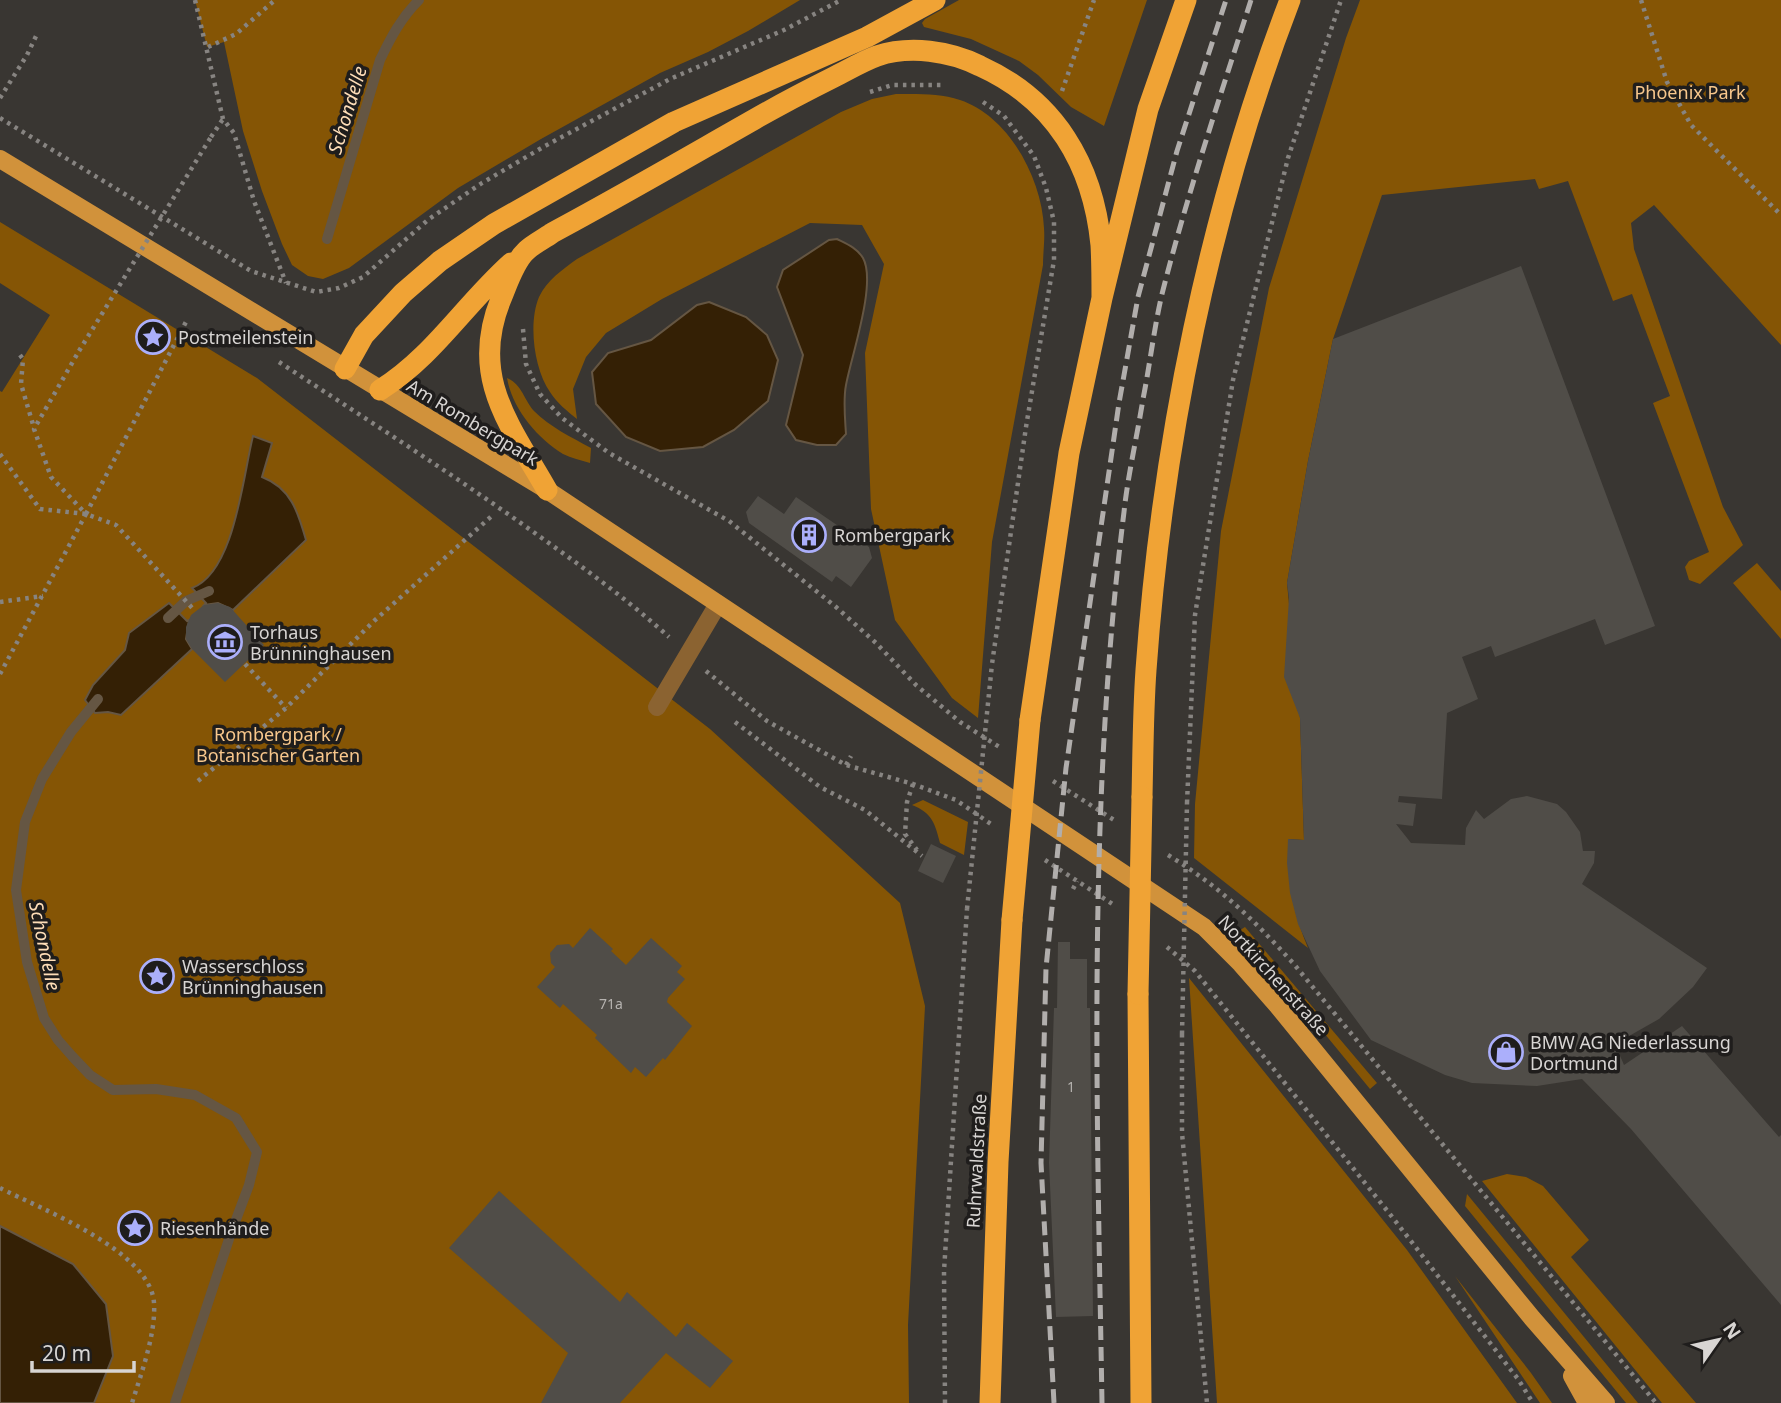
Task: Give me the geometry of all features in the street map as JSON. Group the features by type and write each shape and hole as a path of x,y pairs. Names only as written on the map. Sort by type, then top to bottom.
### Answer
{"highway":[{"path":"345,369 364,335 404,293 440,261 494,224 674,122 867,37 934,0"},
{"path":"1102,298 1148,109 1186,0"},
{"path":"1141,1403 1138,994 1145,672 1153,590 1177,415 1214,245 1236,165 1290,0"},
{"path":"380,390 403,376 485,289 524,253 552,233 793,98 878,56 905,51 965,58 1029,94 1051,117 1080,163 1089,188 1101,245 1102,298"},
{"path":"524,253 491,323 489,363 500,407 547,490"},
{"name":"Ruhrwaldstraße","path":"990,1403 998,1162 1012,920 1030,720 1069,453 1102,298"}],"main road":[{"name":"Am Rombergpark","path":"0,159 547,490 916,735"},
{"name":"Nortkirchenstraße","path":"916,735 1203,926 1277,1005 1532,1318 1606,1403"},
{"name":"Nortkirchenstraße","path":"1532,1318 1587,1403"}],"street":[{"path":"657,707 718,604"}],"path":[{"path":"195,0 223,119 234,133 254,201 286,284"},
{"path":"207,47 236,34 275,0"},
{"path":"0,118 251,271 316,292 340,288 363,277 429,219 545,146 670,79 783,30 841,0"},
{"path":"1034,156 1067,81 1094,0"},
{"path":"1207,1403 1182,1133 1187,803 1195,615 1233,380 1288,158 1341,0"},
{"path":"1642,0 1667,82 1691,125 1781,215"},
{"path":"0,98 38,32"},
{"path":"865,94 892,85 946,85"},
{"path":"945,1403 944,1271 967,909 992,664 1026,427 1054,260 1054,222 1046,188 1034,156 1004,116 981,101"},
{"path":"34,429 79,351 223,119"},
{"path":"124,264 135,270"},
{"path":"0,674 188,318"},
{"path":"523,324 526,364 540,394 562,418 642,475 729,521 836,607 876,643 916,685 960,722 1007,752"},
{"path":"20,355 23,359 21,384 51,477 86,513"},
{"path":"272,357 458,478 584,568 648,618 719,682 767,720 846,765 913,784 956,800 1000,830"},
{"path":"0,454 40,509 86,513 116,525 195,611"},
{"path":"198,781 286,708 374,621 494,514"},
{"path":"0,602 43,596"},
{"path":"245,664 286,708"},
{"path":"735,722 820,787 865,810 922,856 905,834 906,802 913,784"},
{"path":"846,765 851,756"},
{"path":"1043,775 1125,827"},
{"path":"1160,850 1207,880 1254,920 1293,963 1656,1403"},
{"path":"1044,859 1122,912"},
{"path":"1073,889 1077,881"},
{"path":"1164,944 1195,971 1402,1229 1518,1379 1532,1403"},
{"path":"0,1188 107,1242 127,1259 146,1281 155,1302 143,1368 132,1403"}],"green space":[{"path":"195,0 800,0 748,31 660,73 541,139 458,188 349,268 323,279 308,276 292,265 282,244 243,131 224,42 207,47"},
{"path":"959,0 1147,0 1104,126 1071,107 1038,75 1019,61 971,39 924,27 922,23 925,19"},
{"name":"Phoenix Park","path":"1360,0 1781,0 1781,345 1654,205 1631,223 1634,249 1723,507 1743,545 1700,584 1689,580 1685,567 1689,561 1709,552 1653,403 1670,396 1632,294 1613,301 1568,181 1539,189 1535,179 1382,195 1333,339 1287,583 1300,718 1304,840 1289,839 1289,867 1298,921 1308,948 1194,858 1195,804 1221,531 1269,288"},
{"path":"896,94 928,94 960,100 978,108 994,120 1020,152 1037,190 1042,209 1043,265 992,542 978,718 952,698 895,620 871,509 865,353 884,264 862,225 810,223 662,299 606,333 586,357 573,389 577,419 559,403 544,382 534,346 534,320 539,297 560,271 577,259 841,112 872,99"},
{"name":"Rombergpark / Botanischer Garten","path":"0,222 257,378 710,729 900,903 925,1006 908,1325 909,1403 0,1403 0,391 2,392 50,315 0,283"},
{"path":"507,378 516,384 540,417 591,448 590,463 563,454 535,431 514,400"},
{"path":"1757,563 1781,591 1781,639 1733,583"},
{"path":"923,800 968,822 964,855 940,843 932,820 924,811 912,805"},
{"path":"1245,927 1377,1083 1370,1089 1274,972 1237,932"},
{"path":"1189,978 1407,1250 1517,1403 1217,1403"},
{"path":"1507,1174 1526,1177 1543,1186 1589,1240 1571,1257 1696,1403 1662,1403 1482,1181"},
{"path":"1467,1194 1638,1403 1626,1403 1465,1206"},
{"path":"1455,1276 1531,1373 1552,1403 1540,1403"}],"shaded area":[{"path":"837,239 855,249 863,258 867,284 862,320 845,391 846,434 836,445 817,445 796,440 786,425 803,355 777,287 783,270 829,240"},
{"path":"709,302 746,317 767,335 778,360 768,401 734,430 703,447 660,451 626,437 596,404 592,372 608,353 651,340 697,305"},
{"path":"253,436 272,443 262,477 287,494 306,540 233,610 218,603 204,605 206,603 192,588 207,578 228,543 241,497"},
{"path":"169,603 189,620 186,639 192,649 121,715 95,713 85,700 93,685 125,650 129,633"},
{"path":"0,1226 73,1264 106,1304 113,1356 94,1403 0,1403"}],"building":[{"path":"1521,266 1655,626 1605,645 1595,619 1495,657 1491,646 1462,657 1478,699 1447,713 1442,799 1399,796 1398,802 1416,804 1413,826 1396,824 1411,843 1465,845 1466,828 1476,810 1484,819 1511,799 1527,796 1557,804 1580,832 1583,851 1595,851 1594,863 1582,884 1707,968 1693,987 1659,1019 1615,1044 1624,1065 1682,1026 1779,1137 1781,1135 1781,1305 1631,1129 1582,1079 1537,1086 1472,1083 1445,1075 1371,1040 1320,971 1298,924 1290,893 1288,839 1304,840 1300,718 1284,677 1289,598 1287,583 1333,339"},
{"name":"Rombergpark","path":"758,496 784,514 796,497 869,547 872,558 851,587 836,576 832,582 749,523 746,512"},
{"name":"Torhaus Brünninghausen","path":"218,603 230,607 264,645 225,682 192,649 186,639 186,627 191,615 204,605"},
{"path":"931,844 956,856 943,883 918,871"},
{"path":"590,928 626,965 651,938 682,966 677,972 685,979 667,1002 692,1026 665,1060 663,1058 646,1077 635,1067 631,1073 595,1038 597,1035 563,1004 560,1008 537,987 555,967 551,963 550,953 557,945 569,944 573,948"},
{"path":"1058,942 1070,942 1070,959 1087,959 1087,1008 1090,1008 1093,1316 1056,1317 1049,1163"},
{"path":"499,1191 620,1302 627,1292 676,1337 687,1323 733,1361 710,1388 666,1353 620,1403 541,1403 568,1353 449,1248"}],"waterway":[{"name":"Schondelle","path":"327,239 380,60 397,28 419,0"},
{"name":"Schondelle","path":"168,618 186,601 209,591"},
{"name":"Schondelle","path":"98,699 71,732 42,779 25,822 16,890 27,962 44,1018 58,1040 90,1075 113,1090 156,1089 195,1095 236,1118 257,1152 249,1185 175,1403"}],"railway":[{"path":"1054,1403 1041,1163 1046,968 1066,768 1119,403 1138,297 1177,151 1226,0"},
{"path":"1102,1403 1097,957 1104,734 1112,623 1130,470 1162,294 1193,183 1251,0"}],"place":[{"name":"Postmeilenstein","path":"153,337"},
{"name":"Rombergpark","path":"809,535"},
{"name":"Torhaus Brünninghausen","path":"225,642"},
{"name":"Wasserschloss Brünninghausen","path":"157,976"},
{"name":"BMW AG Niederlassung Dortmund","path":"1506,1052"},
{"name":"Riesenhände","path":"135,1228"}]}
